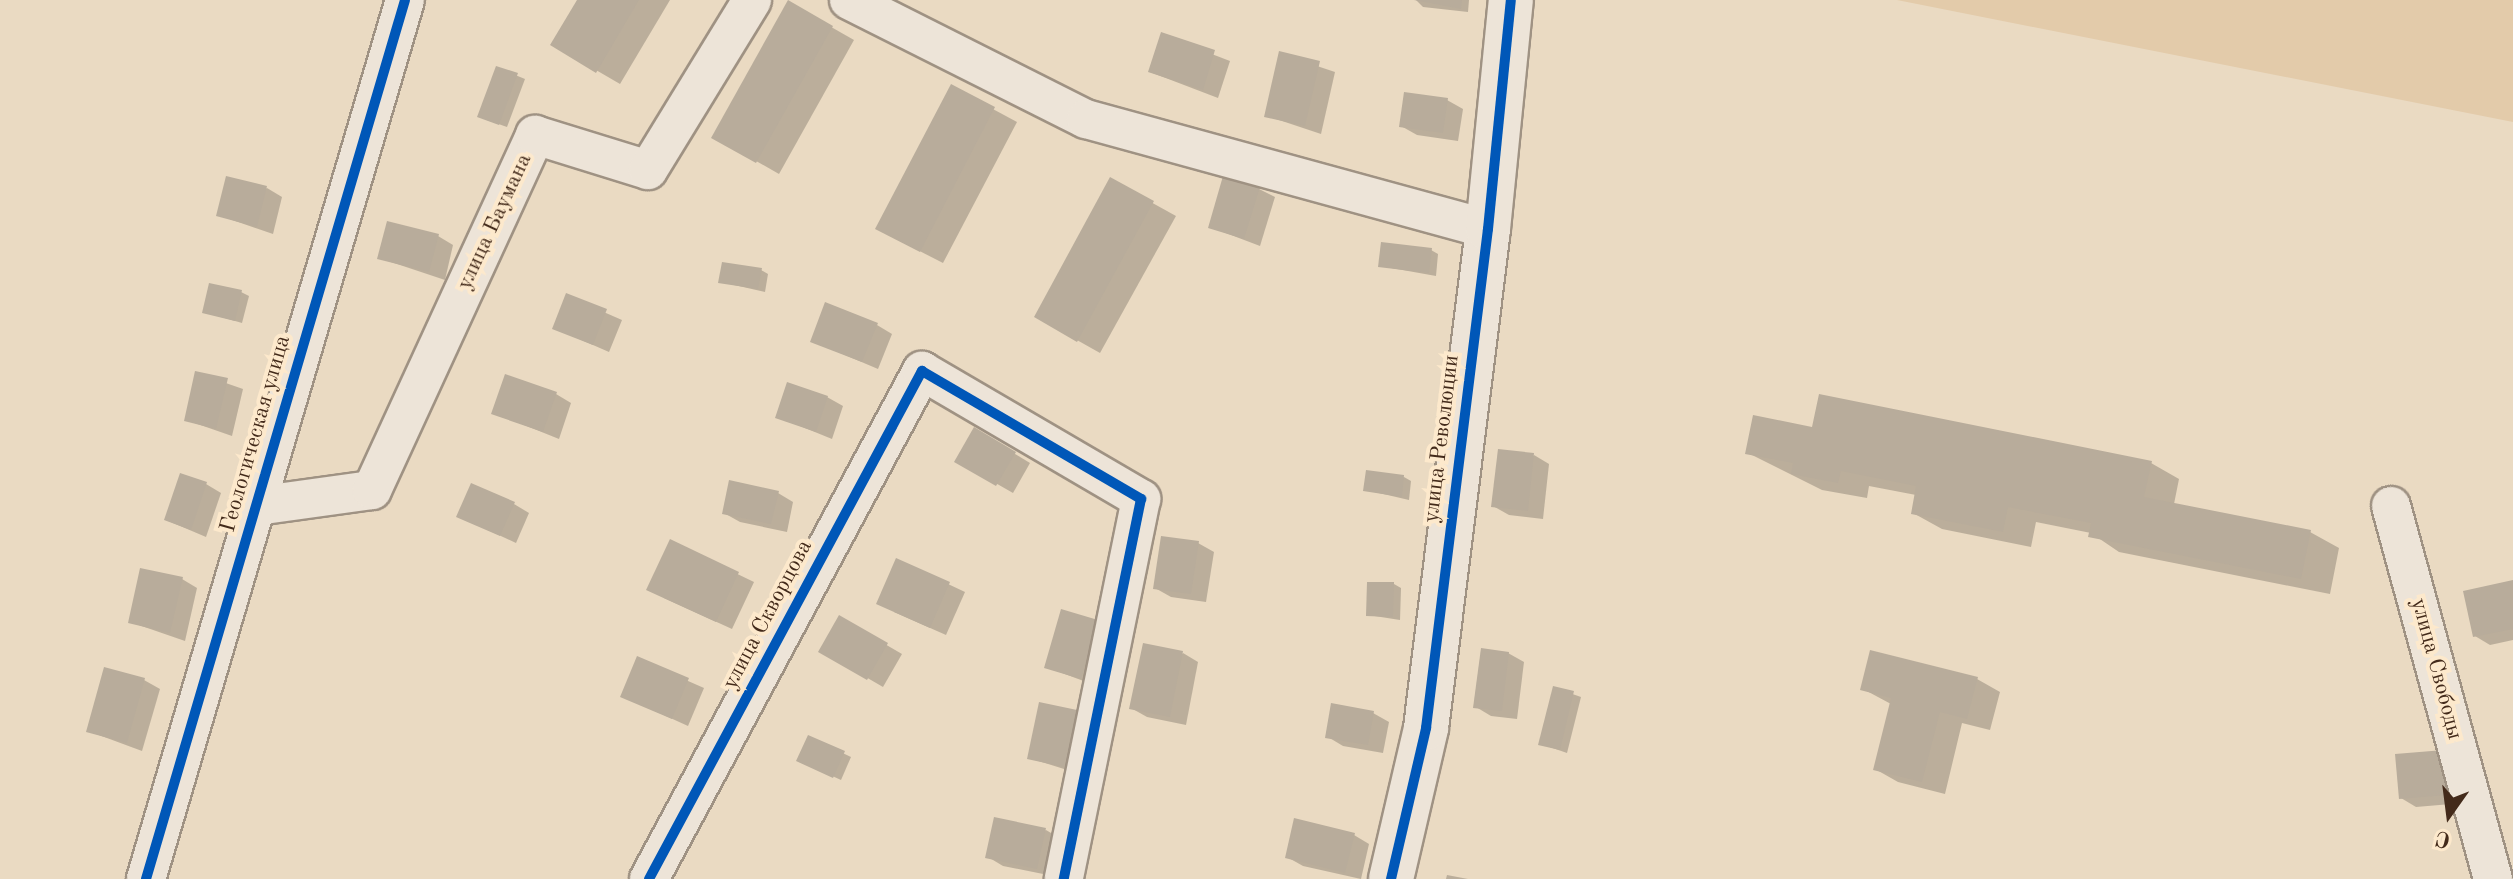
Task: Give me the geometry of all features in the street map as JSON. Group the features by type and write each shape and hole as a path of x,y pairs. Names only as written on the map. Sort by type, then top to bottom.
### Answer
{"street":[{"name":"Геологическая улица","path":"146,879 405,0"},
{"name":"улица Баумана","path":"256,506 372,490 535,135 648,170 752,0"},
{"path":"849,0 1086,119 1488,229"},
{"name":"улица Революции","path":"1391,879 1426,728 1488,229 1511,0"},
{"name":"улица Скворцова","path":"649,879 922,371 1141,499 1064,879"},
{"name":"улица Свободы","path":"2391,506 2493,879"}],"shaded area":[{"path":"1897,0 2513,0 2513,122"}],"building":[{"path":"577,0 639,0 596,73 550,45"},
{"path":"788,0 833,26 756,163 711,138"},
{"path":"1414,0 1462,0 1461,9"},
{"path":"1161,32 1215,50 1203,90 1148,72"},
{"path":"1279,51 1320,61 1305,126 1264,117"},
{"path":"496,66 518,73 499,125 477,117"},
{"path":"951,84 995,107 920,252 875,229"},
{"path":"1404,92 1448,98 1443,133 1399,127"},
{"path":"226,176 267,186 257,227 216,216"},
{"path":"1223,176 1260,187 1244,239 1208,228"},
{"path":"1110,177 1154,201 1077,342 1034,317"},
{"path":"387,221 439,234 429,272 377,259"},
{"path":"1381,242 1432,248 1429,273 1378,267"},
{"path":"722,262 762,268 758,289 718,283"},
{"path":"209,283 242,290 235,321 202,313"},
{"path":"566,293 607,309 593,345 552,329"},
{"path":"825,302 878,323 862,362 810,342"},
{"path":"195,371 228,378 216,429 184,421"},
{"path":"505,374 557,392 543,432 491,414"},
{"path":"787,382 828,396 816,432 775,418"},
{"path":"1819,394 2152,461 2144,497 2311,530 2301,579 2088,537 2091,523 2008,507 2003,532 1911,514 1916,486 1841,471 1838,483 1791,474 1793,463 1745,454 1753,415 1812,427"},
{"path":"974,427 1016,452 996,486 954,462"},
{"path":"1498,449 1534,453 1528,511 1491,507"},
{"path":"1366,470 1404,475 1402,497 1363,491"},
{"path":"180,473 207,482 191,530 164,520"},
{"path":"729,480 779,491 771,524 722,514"},
{"path":"471,483 515,502 500,536 456,517"},
{"path":"1161,536 1199,541 1191,594 1153,589"},
{"path":"670,539 739,572 716,622 646,590"},
{"path":"896,558 950,582 930,628 876,604"},
{"path":"140,568 183,577 170,633 128,623"},
{"path":"2513,580 2513,629 2473,637 2463,591"},
{"path":"1367,582 1394,582 1393,617 1366,616"},
{"path":"1061,609 1098,620 1081,679 1044,668"},
{"path":"839,615 888,643 867,680 818,652"},
{"path":"1143,643 1183,651 1170,717 1129,709"},
{"path":"1481,648 1509,652 1502,711 1473,708"},
{"path":"1870,650 1978,677 1967,719 1940,712 1922,782 1873,770 1891,698 1860,690"},
{"path":"637,656 689,678 672,719 620,697"},
{"path":"104,667 145,678 127,743 86,732"},
{"path":"1553,686 1574,691 1560,750 1538,745"},
{"path":"1039,702 1077,710 1064,767 1027,759"},
{"path":"1331,703 1374,711 1368,745 1325,738"},
{"path":"808,735 845,751 833,778 796,761"},
{"path":"2444,750 2448,795 2399,799 2395,754"},
{"path":"994,817 1046,828 1037,869 985,858"},
{"path":"1294,818 1355,833 1345,873 1285,858"}],"cycle path":[{"path":"146,879 405,0"},
{"path":"1391,879 1426,728 1488,229 1511,0"},
{"path":"649,879 922,371 1141,499 1064,879"}]}
